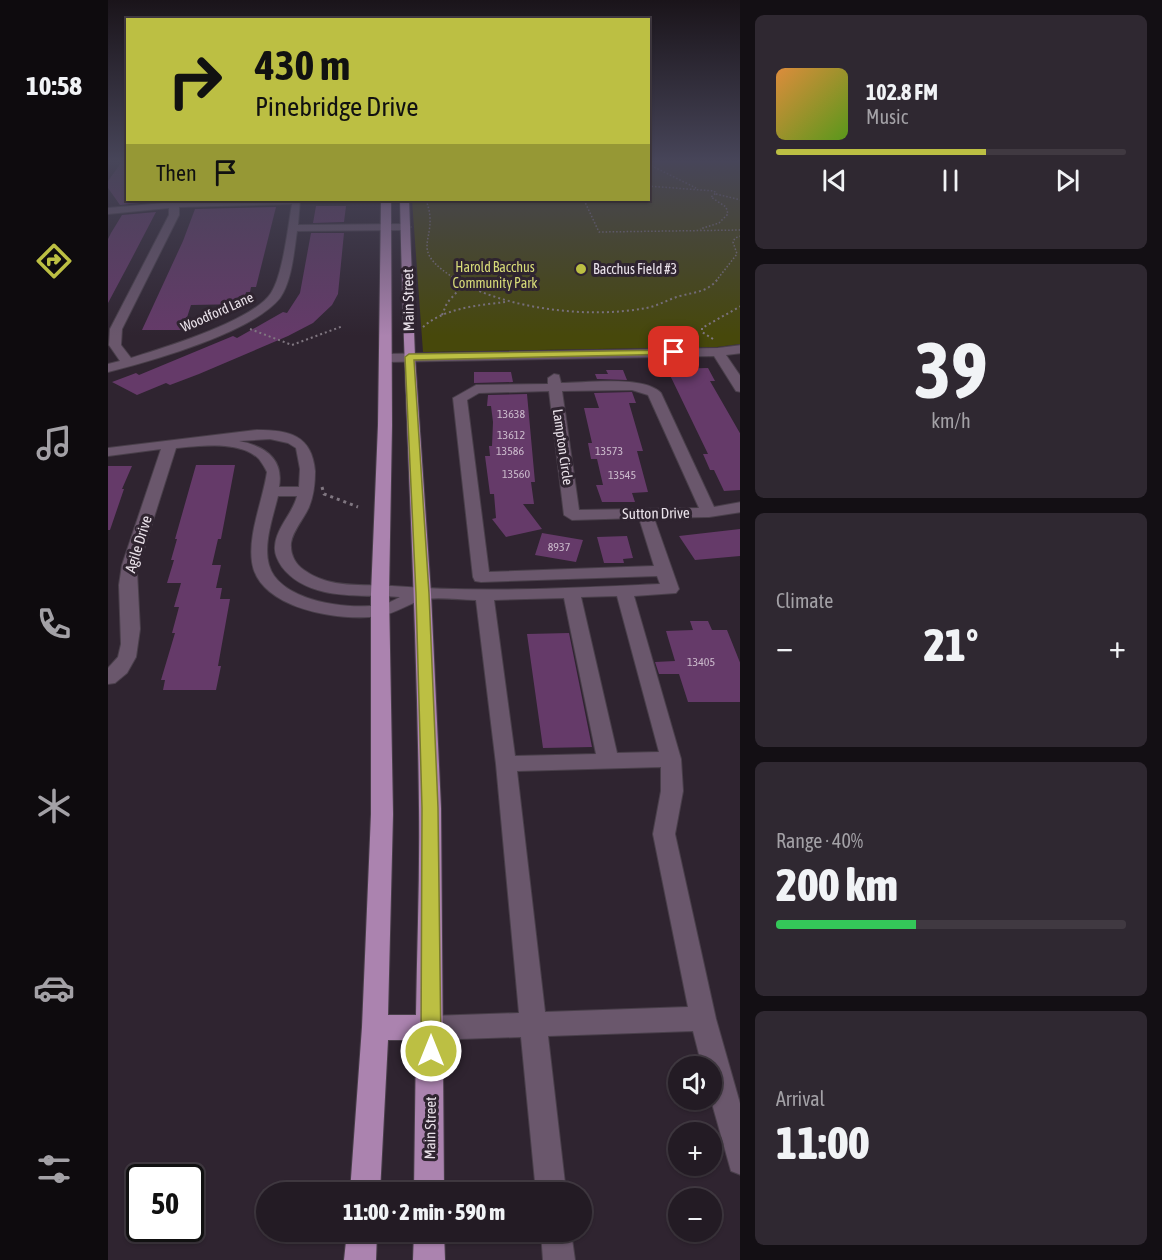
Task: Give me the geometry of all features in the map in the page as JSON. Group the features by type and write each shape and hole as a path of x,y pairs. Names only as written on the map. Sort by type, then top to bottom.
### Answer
{"main road":[{"name":"Main Street","path":"366,1182 375,1028 382,814 381,601 386,357 386,219"},
{"name":"Main Street","path":"406,219 409,357 422,594 430,808 429,1182"},
{"path":"375,1028 431,1028"},
{"path":"360,1260 361,1242"},
{"path":"429,1242 429,1260"}],"street":[{"path":"128,363 115,345 116,329 172,219"},
{"name":"Woodford Lane","path":"108,368 128,363 255,314 275,296 293,219"},
{"path":"292,225 406,224"},
{"path":"386,357 718,352 738,349"},
{"path":"718,352 740,386"},
{"path":"664,571 481,577 460,398 476,388 554,382 649,389 654,393 709,512"},
{"name":"Lampton Circle","path":"554,382 572,515"},
{"path":"108,452 170,443 209,442 253,436 279,436 296,441 304,451 308,474 300,510 283,539 282,549 288,564 307,580 327,587 354,591 381,601"},
{"path":"209,442 244,446 266,457 274,472 260,559 261,568 268,580 289,596 315,606 345,611 381,601 422,594 670,590 645,513"},
{"name":"Agile Drive","path":"109,678 121,669 127,654 131,621 128,596 129,571 170,443"},
{"path":"271,492 305,491"},
{"name":"Sutton Drive","path":"572,515 709,512 740,507"},
{"path":"624,591 671,759 672,791 664,834 703,1019 740,1157"},
{"path":"571,592 608,760"},
{"path":"484,593 506,764 550,1182"},
{"path":"506,764 671,759"},
{"path":"431,1028 703,1019"},
{"path":"557,1242 559,1260"}],"path":[{"path":"430,219 425,234 429,257 437,267 464,285 509,301 561,310 613,311 655,307 714,285 737,254 733,242 735,238 740,236"},
{"path":"593,219 599,232 740,230"},
{"path":"682,231 708,227 725,219"},
{"path":"442,315 447,303 464,285"},
{"path":"429,357 429,351 424,347 423,326 428,321 442,315 509,301"},
{"path":"738,349 708,337 702,332 702,328 740,307"},
{"path":"227,326 233,330 242,326 287,345 301,344 344,326"},
{"path":"322,487 324,494 358,507"}],"green space":[{"name":"Harold Bacchus Community Park","path":"413,219 740,219 740,344 717,347 423,352"}],"building":[{"path":"120,219 152,219 108,303 108,239"},
{"path":"191,219 273,219 256,287 251,287 250,292 246,292 244,304 191,305 183,330 142,330"},
{"path":"314,219 344,219 344,222 313,223"},
{"path":"311,233 344,233 338,294 332,305 313,323 199,374 170,385 166,383 137,395 112,382 136,373 139,375 233,336 237,338 283,312 287,313 300,293"},
{"path":"708,368 715,381 710,381 740,433 740,490 724,491 714,470 710,470 703,454 708,454 667,369"},
{"path":"606,370 623,370 627,380 597,379 595,374 608,374"},
{"path":"474,372 511,372 513,382 474,383"},
{"path":"632,392 636,403 629,403 643,451 637,451 648,492 632,493 635,502 602,502 596,485 603,485 597,459 591,459 588,443 592,443 584,408 599,408 594,393"},
{"path":"527,394 535,482 531,482 534,504 523,504 542,529 506,537 492,519 496,518 494,494 490,494 485,456 490,456 489,446 492,446 493,422 491,406 487,406 488,395"},
{"path":"196,465 235,465 221,539 218,539 212,565 221,565 216,588 222,588 220,599 230,599 218,666 221,666 216,690 163,690 165,680 161,680 175,633 172,633 179,607 174,607 181,583 167,583 174,560 171,560 177,539 175,539"},
{"path":"108,466 132,466 122,489 124,489 110,530 108,530"},
{"path":"740,529 740,556 695,560 679,536"},
{"path":"542,533 583,540 576,562 535,555"},
{"path":"627,536 633,558 623,559 624,563 604,563 597,537"},
{"path":"690,621 708,621 712,630 727,630 740,662 740,702 688,702 679,674 659,674 655,662 675,661 666,631 693,630"},
{"path":"569,633 592,747 543,748 527,634"}],"place":[{"name":"Bacchus Field #3","path":"581,269"}],"route":[{"path":"431,1051 430,808 422,594 409,357 674,352"}]}
